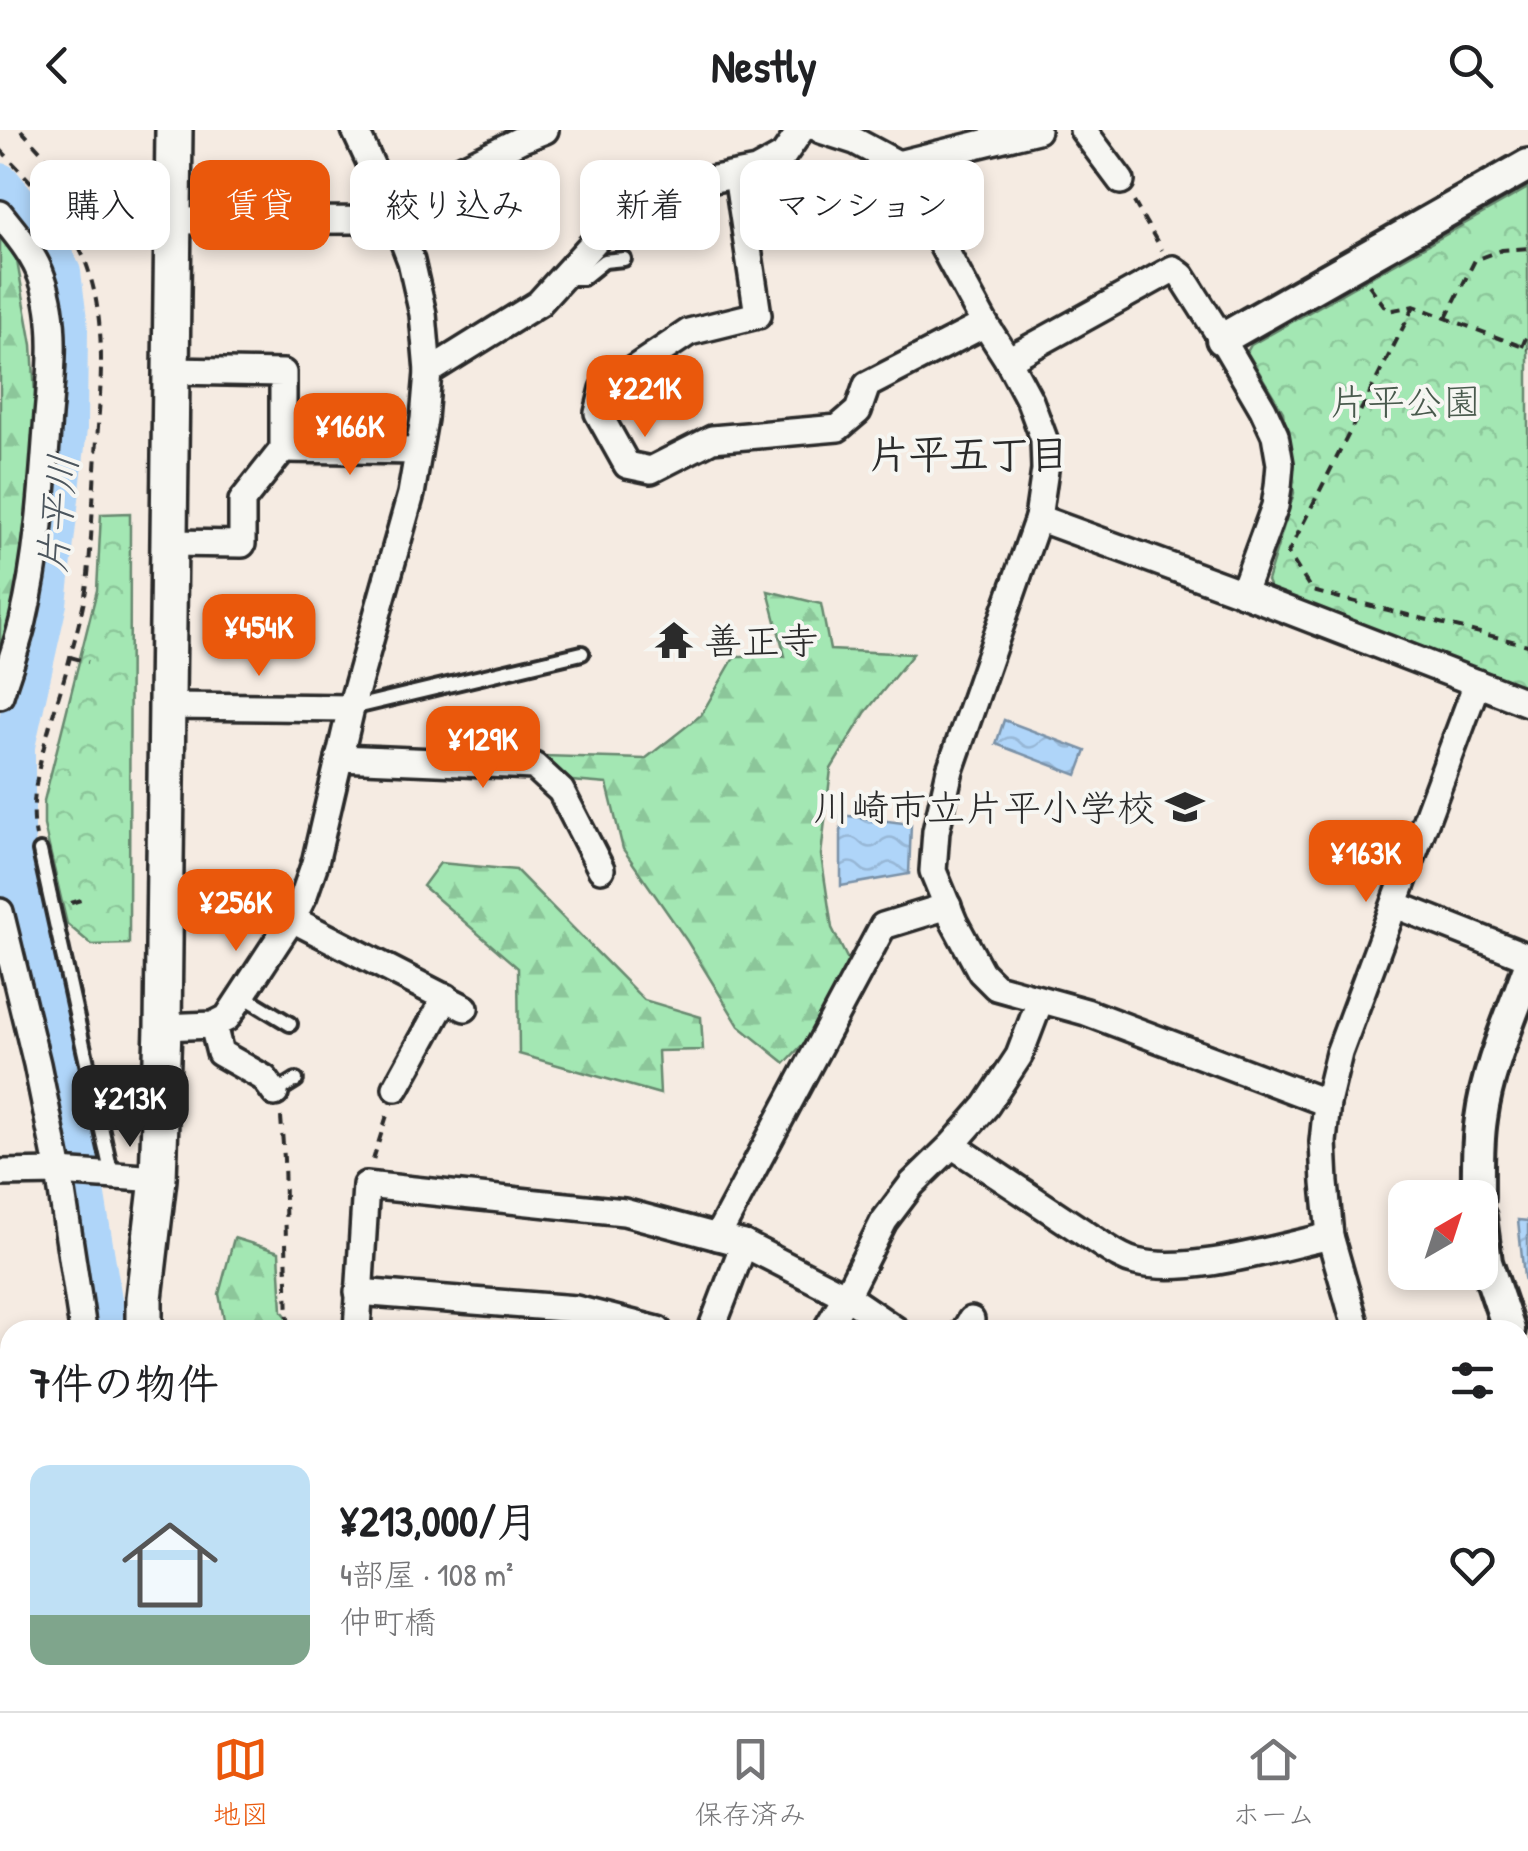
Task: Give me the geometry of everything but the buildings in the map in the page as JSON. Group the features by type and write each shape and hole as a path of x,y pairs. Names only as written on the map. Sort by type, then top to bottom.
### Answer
{"main road":[{"path":"144,1320 158,1179 164,1027 174,130"}],"street":[{"path":"355,130 369,160"},
{"path":"428,372 539,303 606,228 682,185 756,171 782,156 801,130"},
{"path":"821,130 855,141 891,160"},
{"path":"914,160 1037,130"},
{"path":"1084,130 1121,180"},
{"path":"477,160 528,133"},
{"path":"1222,339 1528,165"},
{"path":"736,175 758,315 688,332 604,389 598,413 627,464 651,470 712,438 838,428 858,411 867,385 986,324"},
{"path":"0,214 42,278 53,357 32,572 22,624 0,694"},
{"path":"172,221 350,220"},
{"path":"164,1027 213,1026 227,1018 292,918 315,862 351,708 410,494 424,419 428,372 423,314 407,250"},
{"path":"945,250 1030,400 1044,439 1046,470 1038,518 950,770 936,831 934,871 954,922 981,972 996,987 1086,1012 1327,1103"},
{"path":"1008,360 1173,269 1182,276 1275,435 1280,464 1278,487 1242,593"},
{"path":"168,543 242,544 242,501 282,449 283,373 171,371"},
{"path":"282,449 418,452"},
{"path":"1038,518 1528,703"},
{"path":"1354,1320 1330,1236 1324,1142 1327,1103 1339,1053 1477,683"},
{"path":"168,706 351,708"},
{"path":"339,758 534,766 561,792 601,869"},
{"path":"1396,904 1528,957"},
{"path":"716,1237 883,926 948,906"},
{"path":"0,912 8,968 37,1064 87,1175 83,1320"},
{"path":"292,918 455,1002 396,1087"},
{"path":"1478,1180 1481,1116 1528,970"},
{"path":"832,1320 884,1221 912,1184 986,1106 1019,1056 1040,1001"},
{"path":"213,1026 220,1052 286,1087"},
{"path":"952,1145 1118,1256 1137,1262 1190,1266 1330,1236"},
{"path":"0,1173 158,1179"},
{"path":"357,1320 366,1184 624,1212 744,1244 846,1296 881,1320"},
{"path":"715,1320 744,1244"},
{"path":"1495,1290 1506,1320"},
{"path":"358,1292 576,1309 619,1320"}],"lane":[{"path":"564,278 583,278 604,261 624,259"},
{"path":"351,708 582,653"},
{"path":"40,852 87,1175"},
{"path":"242,996 290,1024"}],"path":[{"path":"21,130 69,182 85,206 152,200 172,221"},
{"path":"0,149 44,196 74,237 91,277 101,376 88,580 39,771 34,828 40,852"},
{"path":"1121,180 1173,269"},
{"path":"1446,318 1475,260 1502,250 1528,248"},
{"path":"1354,264 1388,310 1414,306 1525,348 1528,333"},
{"path":"1414,306 1288,552 1312,591 1528,645"},
{"path":"70,657 88,662"},
{"path":"286,1087 280,1104 288,1320"},
{"path":"366,1184 386,1115 403,1089 396,1087"}],"green space":[{"name":"片平公園","path":"1528,188 1528,688 1271,590 1267,581 1294,493 1283,412 1247,352 1251,345"},
{"path":"0,225 13,239 32,345 39,461 29,565 0,648"},
{"path":"130,513 129,944 92,945 67,924 44,825 44,801 97,590 101,514"},
{"path":"768,591 821,604 830,650 913,654 865,713 831,769 821,855 832,928 860,984 785,1063 739,1026 687,941 623,849 607,784 548,779 544,756 645,759 701,715 735,656 785,656"},
{"path":"440,863 516,870 644,1000 701,1017 703,1050 658,1051 660,1094 519,1054 518,968 423,886"},
{"path":"234,1238 279,1252 282,1311 290,1320 224,1320 219,1294"}],"water":[{"path":"1004,720 1086,751 1077,775 996,744"},
{"path":"841,815 911,824 909,874 841,886"},
{"path":"1518,1220 1528,1221 1528,1293 1524,1277"}],"waterway":[{"name":"片平川","path":"0,184 39,231 60,273 67,328 66,428 46,603 14,746 14,873 46,966 104,1320"}],"place":[{"name":"善正寺","path":"674,640"},
{"name":"川崎市立片平小学校","path":"1185,807"}],"district":[{"name":"片平五丁目","path":"969,453"}]}
